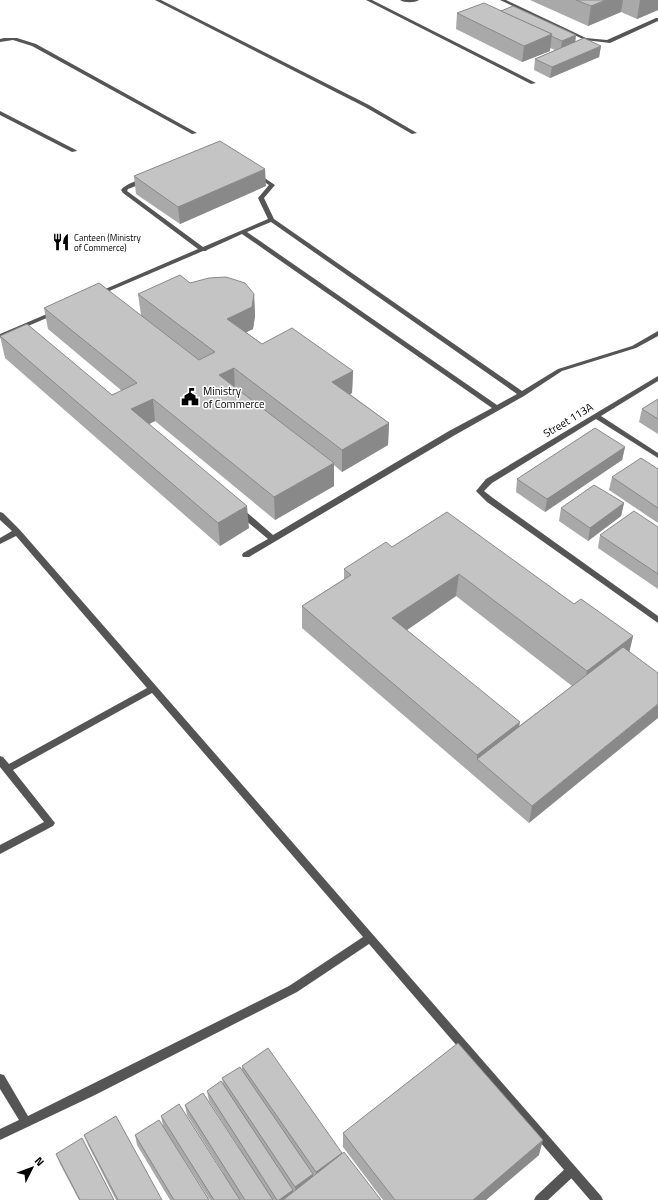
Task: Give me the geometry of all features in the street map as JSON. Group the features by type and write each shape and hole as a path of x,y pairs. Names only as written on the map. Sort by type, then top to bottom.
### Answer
{"street":[{"path":"157,0 367,106 414,133"},
{"path":"368,0 533,83"},
{"path":"402,0 417,0"},
{"path":"502,0 585,39 608,42 658,19"},
{"path":"0,41 6,39 20,40 34,46 194,133"},
{"path":"0,113 74,151"},
{"path":"253,173 272,185 261,198 271,220 522,394"},
{"path":"154,177 126,188 124,192 204,250"},
{"path":"95,296 271,220"},
{"path":"243,232 497,408"},
{"path":"0,336 25,329 58,311"},
{"path":"246,555 522,394 560,370 634,347 658,333"},
{"name":"Street 113A","path":"658,378 489,481 480,491 490,500 658,620"},
{"path":"596,416 658,456"},
{"path":"237,509 273,539"},
{"path":"0,515 18,532 597,1200"},
{"path":"0,541 18,532"},
{"path":"8,769 153,688"},
{"path":"0,760 50,824 0,850"},
{"path":"0,1135 292,989 370,938"},
{"path":"0,1079 26,1122"},
{"path":"540,1200 571,1171"}],"building":[{"path":"576,0 606,0 591,6"},
{"path":"484,3 552,34 524,46 457,13"},
{"path":"513,6 576,35 562,41 551,36 552,34 501,11"},
{"path":"584,38 601,46 552,67 535,59"},
{"path":"220,141 265,169 178,207 134,176"},
{"path":"180,275 190,283 209,278 226,277 245,283 254,294 252,307 227,319 262,344 292,328 353,371 332,382 389,423 342,450 234,368 219,375 334,463 274,497 153,399 131,409 247,506 218,523 0,336 27,324 112,395 137,383 44,308 99,283 199,360 215,352 138,294"},
{"path":"658,399 658,419 642,409"},
{"path":"595,428 625,447 547,499 517,479"},
{"path":"641,458 658,469 658,508 612,477"},
{"path":"594,485 624,503 590,528 561,508"},
{"path":"634,511 658,527 658,574 600,535"},
{"path":"447,512 574,604 581,599 633,636 587,671 459,574 392,618 520,722 477,755 302,606 351,575 344,569 386,542 392,547"},
{"path":"623,647 658,673 658,704 532,806 477,759"},
{"path":"458,1043 543,1140 473,1200 395,1200 343,1133"},
{"path":"268,1048 342,1153 316,1172 242,1066"},
{"path":"240,1067 313,1174 295,1187 222,1078"},
{"path":"221,1081 293,1190 279,1200 277,1200 207,1091"},
{"path":"203,1093 273,1200 245,1200 185,1105"},
{"path":"179,1104 240,1200 214,1200 161,1116"},
{"path":"116,1116 162,1200 118,1200 84,1135"},
{"path":"159,1120 209,1200 174,1200 135,1135"},
{"path":"82,1138 114,1200 80,1200 56,1154"},
{"path":"344,1152 381,1200 283,1200"}],"place":[{"name":"Canteen (Ministry of Commerce)","path":"61,242"},
{"name":"Ministry of Commerce","path":"190,397"}]}
